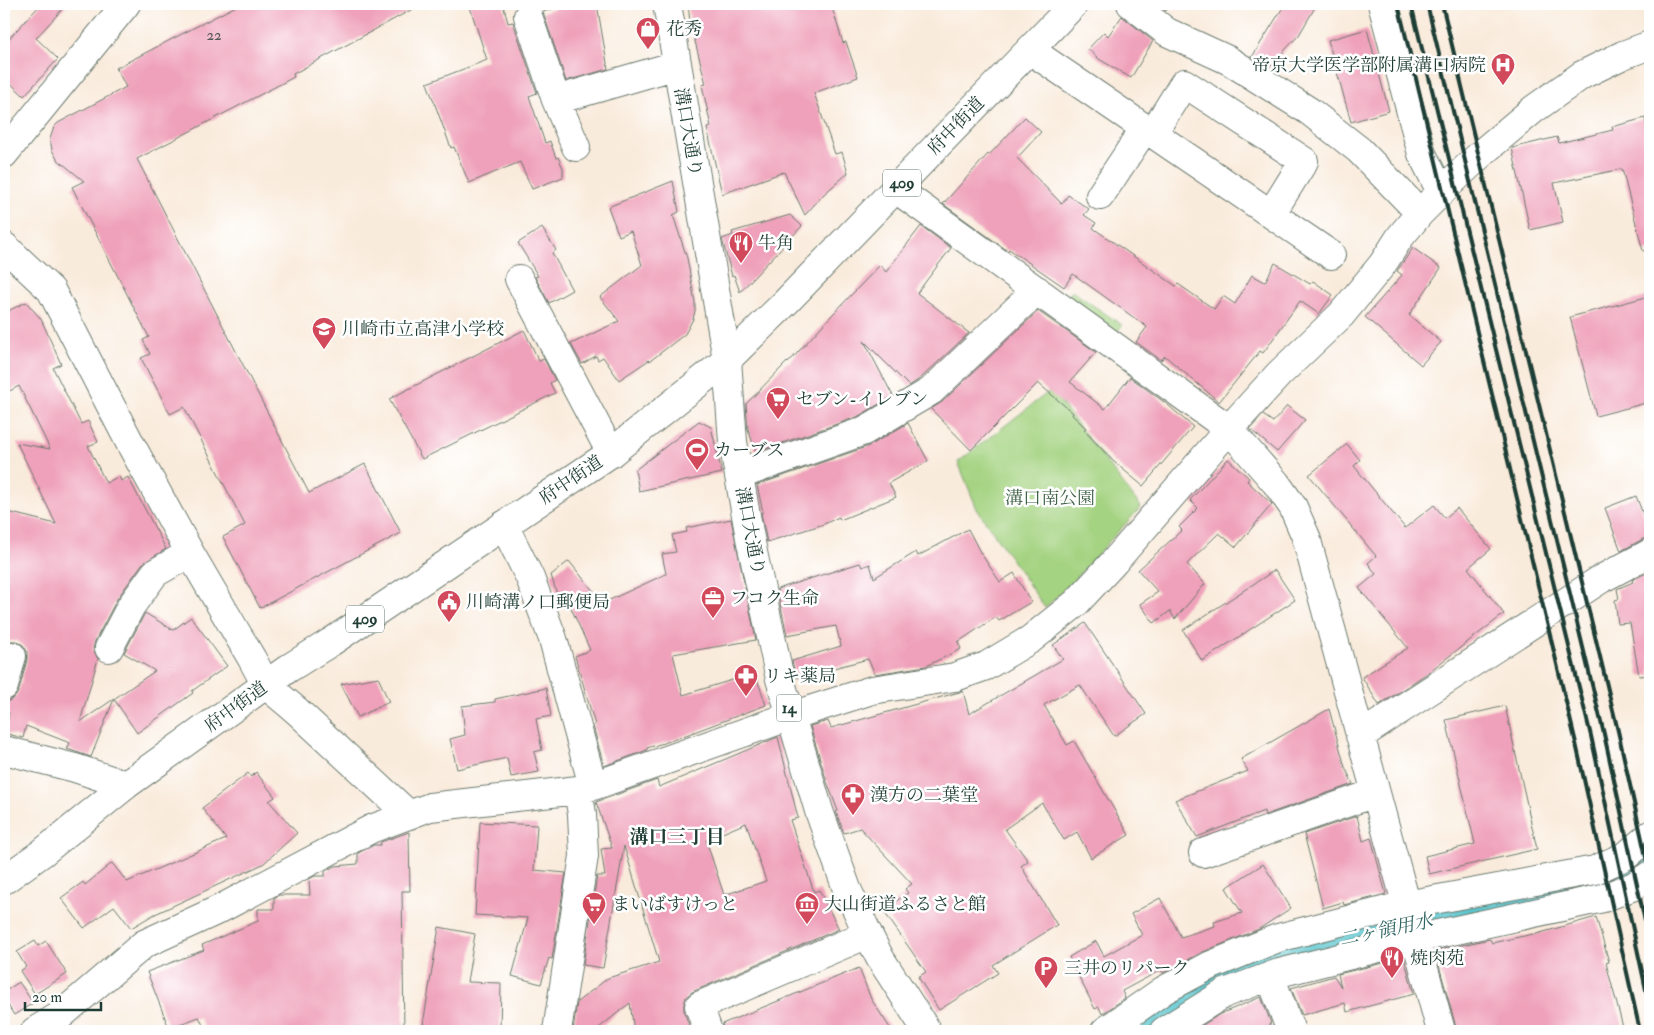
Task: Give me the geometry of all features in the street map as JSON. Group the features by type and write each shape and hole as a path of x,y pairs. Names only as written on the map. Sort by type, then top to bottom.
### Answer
{"main road":[{"path":"4,154 126,4"},
{"name":"溝口大通り","path":"667,4 727,360 733,442 750,538 780,679 819,812 847,889 880,958 927,1031"},
{"name":"府中街道","path":"4,880 42,853 126,786 266,685 611,453 727,360 896,189 1074,4"},
{"path":"1131,4 1167,32 1228,60 1309,111 1359,150 1420,213"},
{"path":"1382,4 1422,154 1441,192"},
{"path":"528,16 556,100 576,147"},
{"path":"35,1031 66,1023 144,944 218,910 371,829 430,807 585,788 791,716 872,690 955,677 986,666 1031,639 1083,596 1279,374 1340,315 1382,265 1400,237 1441,192 1484,151 1520,121 1582,76 1623,55 1650,45"},
{"path":"1030,50 1331,254"},
{"path":"556,100 677,66"},
{"path":"1100,196 1184,83 1304,161 1271,214"},
{"path":"896,189 1229,429 1276,482 1293,506 1306,537 1441,1031"},
{"path":"4,246 51,290 130,444 266,685 297,711 408,815"},
{"path":"519,279 611,453"},
{"path":"739,475 864,431 931,391 1036,290"},
{"path":"504,525 530,578 553,639 585,788 582,814 584,856 552,1029"},
{"path":"109,648 131,606 155,573 190,553"},
{"path":"1360,736 1601,579 1650,553"},
{"path":"4,686 12,656"},
{"path":"4,750 75,768 126,786"},
{"path":"1204,853 1376,792"},
{"path":"1164,1031 1225,993 1411,922 1595,870 1627,855 1650,835"},
{"path":"1105,1031 1164,990 1208,966 1278,938 1603,898 1634,886 1650,875"},
{"path":"708,1031 698,1006 868,934"},
{"path":"1270,976 1291,1031"}],"green space":[{"path":"1072,291 1122,325 1115,336 1065,301"},
{"name":"溝口南公園","path":"1051,390 1141,507 1072,582 1045,608 977,509 958,462"}],"building":[{"path":"41,4 67,4 36,38 58,59 24,96 4,77 4,44"},
{"path":"240,4 422,4 293,74 294,77 137,159 309,493 365,464 401,533 260,608 223,537 245,525 184,407 170,414 141,358 150,354 143,340 149,337 72,187 84,181 57,159 52,150 50,139 54,127 58,123 126,87 116,68"},
{"path":"469,4 503,4 508,23 513,22 537,93 529,96 545,143 550,141 556,158 558,157 563,168 563,177 532,189 520,162 469,183 454,147 451,148 427,83 487,60"},
{"path":"568,4 597,4 608,69 566,81 543,12"},
{"path":"688,4 831,4 843,43 846,42 858,77 814,93 835,154 842,152 848,173 824,194 805,215 784,172 722,194 707,128 711,127 702,85 706,84 690,22"},
{"path":"1156,4 1170,4 1166,11"},
{"path":"1285,4 1317,4 1299,35 1269,67 1252,57"},
{"path":"1122,16 1153,41 1131,78 1099,59 1088,49 1104,32 1108,36"},
{"path":"1367,29 1389,111 1351,122 1328,40"},
{"path":"1025,117 1041,132 1017,158 1062,204 1068,195 1089,209 1084,215 1096,223 1093,228 1176,286 1178,284 1214,309 1223,296 1235,304 1252,275 1265,282 1275,263 1310,284 1313,281 1333,295 1319,314 1300,301 1263,353 1260,351 1219,402 1165,356 1161,360 1136,342 1147,327 1073,274 1064,287 1009,249 1008,251 943,204 988,154"},
{"path":"1645,118 1650,141 1650,251 1643,251 1622,169 1554,183 1563,222 1530,230 1512,148 1557,137 1559,143 1613,130 1612,127"},
{"path":"673,181 679,212 673,215 687,258 695,302 693,319 685,334 650,361 619,380 603,357 598,360 596,356 582,364 571,344 619,321 600,297 642,265 631,231 619,236 608,207"},
{"path":"790,215 802,226 740,292 734,275 732,276 722,239 733,235 732,232"},
{"path":"921,226 951,248 917,293 969,333 921,378 909,386 864,341 893,396 857,417 756,452 748,429 746,404 788,363 880,265 886,272"},
{"path":"542,228 556,250 552,253 572,290 549,303 535,277 538,276 518,243"},
{"path":"1413,248 1441,268 1409,315 1441,342 1421,365 1365,317 1402,275 1397,271"},
{"path":"1650,296 1650,402 1596,416 1570,317"},
{"path":"26,302 41,319 61,364 53,368 81,424 88,421 98,442 88,446 106,483 119,476 121,481 128,477 166,549 142,564 117,599 95,641 93,649 98,659 80,722 155,671 124,653 145,613 173,630 191,617 227,666 137,733 114,699 91,757 67,749 70,743 26,726 23,738 4,733 9,713 4,712 4,701 9,701 15,697 19,690 27,660 27,651 23,645 16,641 4,643 4,511 56,524 17,443 50,449 19,386 4,394 4,313"},
{"path":"1038,311 1096,352 1070,382 1105,409 1130,377 1168,405 1193,427 1143,486 1113,461 1084,430 1086,428 1072,415 1073,413 1038,383 971,450 931,409 942,402"},
{"path":"524,330 539,361 544,359 555,380 550,383 555,393 422,459 389,399"},
{"path":"1287,406 1305,420 1277,452 1250,429 1263,415 1273,422"},
{"path":"699,421 711,427 722,473 639,491 635,470"},
{"path":"908,423 928,461 889,483 896,497 840,520 839,517 824,524 767,542 757,485 869,446"},
{"path":"1347,444 1360,460 1354,466 1405,528 1434,505 1445,518 1457,508 1491,549 1468,568 1504,614 1426,674 1379,705 1362,677 1408,648 1359,588 1376,574 1368,563 1376,556 1309,475"},
{"path":"1228,459 1249,478 1247,481 1272,504 1236,547 1219,533 1187,564 1205,584 1175,619 1170,611 1154,623 1140,604 1158,592 1138,570 1182,530 1179,527 1198,508 1190,500"},
{"path":"1636,496 1650,532 1650,537 1621,551 1605,508"},
{"path":"731,519 756,640 673,654 683,695 755,673 766,705 647,748 647,750 604,766 593,726 595,725 575,656 590,650 567,599 560,604 551,575 569,561 603,603 666,574 662,554 676,552 672,535 687,532 686,528"},
{"path":"968,529 980,552 1000,582 1014,573 1031,602 999,621 996,617 958,642 961,649 926,666 875,674 868,659 796,678 792,661 841,646 836,626 787,635 777,589 860,563 862,567 870,564 874,578 916,552 918,556"},
{"path":"1275,570 1295,600 1202,661 1183,630"},
{"path":"1650,571 1650,675 1639,676 1630,623 1618,624 1615,600 1619,599 1617,589 1633,582 1632,580"},
{"path":"1085,623 1146,714 1114,736 1080,685 1044,705 1067,745 1074,741 1129,835 1091,858 1077,832 1064,840 1042,803 1005,829 1028,861 1021,866 1057,925 993,965 998,973 939,1010 918,977 926,972 885,913 891,909 889,906 908,893 905,889 912,884 860,828 844,833 810,726 828,721 831,728 963,691 969,714 1063,659 1053,645"},
{"path":"378,677 389,702 358,717 341,684"},
{"path":"546,688 551,716 536,719 542,750 534,752 539,772 511,777 507,758 457,769 450,739 465,735 462,706 495,702 495,699"},
{"path":"1505,706 1537,849 1429,874 1425,856 1475,844 1446,720"},
{"path":"1329,709 1345,767 1353,784 1265,815 1264,811 1197,837 1175,800 1248,771 1241,759"},
{"path":"778,737 798,818 790,820 814,892 819,890 839,929 692,992 686,997 684,1004 684,1011 691,1031 634,1031 630,1003 595,1031 573,1031 577,1002 608,978 659,962 624,846 603,968 583,965 597,876 605,876 601,849 612,848 596,802 657,780 659,787","holes":["746,823 766,881 724,895 706,840"]},
{"path":"256,772 275,797 269,801 297,833 263,864 153,915 131,928 114,906 84,928 61,898 83,882 85,885 112,863 127,882 226,839 202,808 248,773 251,777"},
{"path":"1357,816 1363,841 1371,838 1386,894 1344,905 1343,902 1323,908 1304,834"},
{"path":"480,822 537,825 534,870 566,873 552,959 549,958 541,984 512,976 528,918 475,915"},
{"path":"409,832 410,891 402,891 404,1031 206,1031 199,1017 169,1028 147,972 204,950 202,945 258,921 258,909 274,909 274,898 279,895 310,895 309,879 315,876 325,876 325,871 335,866 358,864 358,853"},
{"path":"1263,864 1291,908 1259,929 1203,952 1163,973 1161,970 1122,991 1125,998 1102,1014 1099,1007 1095,1009 1069,957 1096,941 1104,956 1142,935 1131,914 1160,898 1181,937 1215,926 1214,922 1242,913 1226,888"},
{"path":"1596,917 1609,962 1606,963 1624,1031 1457,1031 1435,951 1490,939 1492,943 1533,935"},
{"path":"439,927 475,934 467,982 501,983 500,1031 422,1031"},
{"path":"35,941 38,946 46,941 67,974 35,994 20,971 26,967 17,952"},
{"path":"1404,958 1414,994 1347,1012 1345,1003 1302,1015 1291,988 1334,976 1341,987 1338,974"},
{"path":"859,968 871,999 892,1031 723,1031 722,1024"},
{"path":"19,982 33,1003 14,1015 4,999 4,992"},
{"path":"1261,997 1273,1031 1193,1031 1220,1014"}],"waterway":[{"name":"二ヶ領用水","path":"1131,1031 1144,1021 1212,982 1281,953 1606,882 1650,853"}],"railway":[{"path":"1398,4 1575,739 1640,1031"},
{"path":"1411,4 1591,736 1650,1008"},
{"path":"1427,4 1604,734 1650,944"},
{"path":"1442,4 1618,731 1650,875"}],"place":[{"name":"花秀","path":"648,50"},
{"name":"帝京大学医学部附属溝口病院","path":"1503,86"},
{"name":"牛角","path":"741,264"},
{"name":"川崎市立高津小学校","path":"324,350"},
{"name":"セブン-イレブン","path":"778,420"},
{"name":"カーブス","path":"697,471"},
{"name":"フコク生命","path":"713,619"},
{"name":"川崎溝ノ口郵便局","path":"449,623"},
{"name":"リキ薬局","path":"746,697"},
{"name":"漢方の二葉堂","path":"853,816"},
{"name":"まいばすけっと","path":"594,925"},
{"name":"大山街道ふるさと館","path":"807,925"},
{"name":"焼肉苑","path":"1392,979"},
{"name":"三井のリパーク","path":"1046,989"}],"district":[{"name":"溝口三丁目","path":"677,837"}]}
